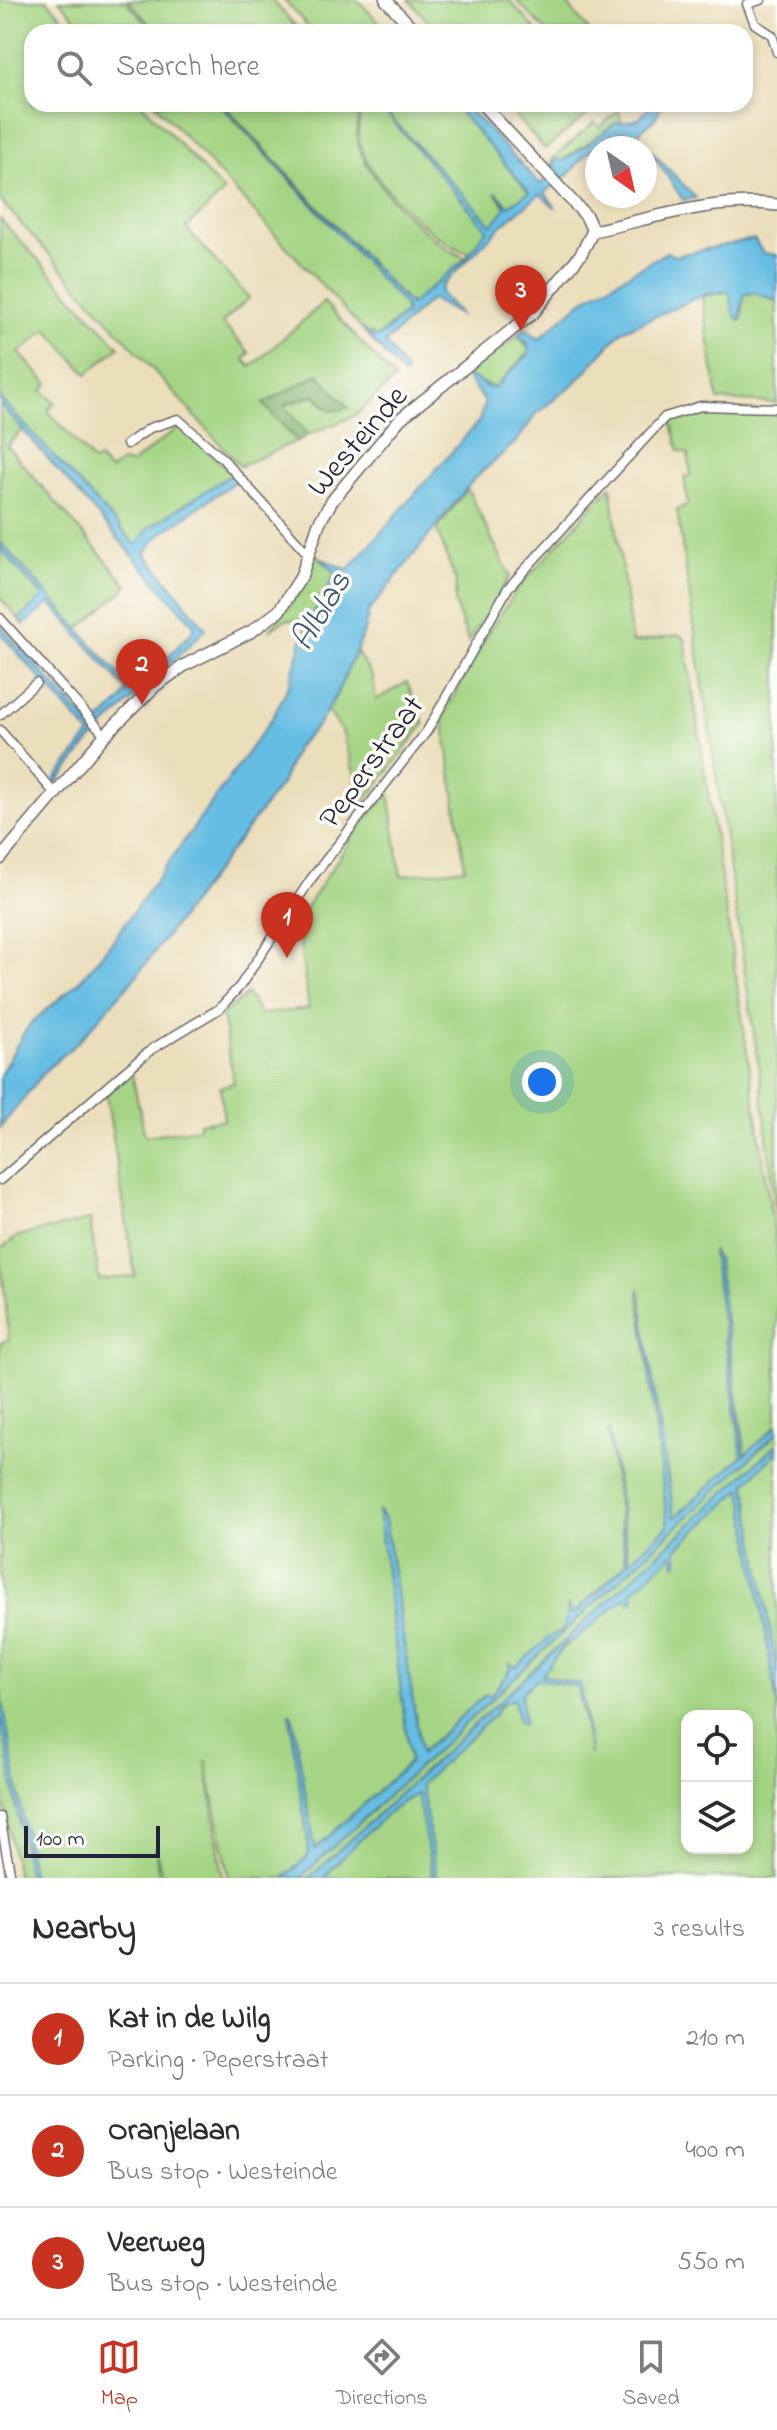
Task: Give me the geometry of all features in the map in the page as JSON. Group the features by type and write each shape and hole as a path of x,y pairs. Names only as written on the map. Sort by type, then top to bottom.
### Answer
{"street":[{"path":"386,0 408,24"},
{"path":"761,0 747,4 749,12 755,24 772,35 777,52"},
{"path":"489,112 590,221 593,231 677,209 718,204 777,205"},
{"name":"Westeinde","path":"0,859 105,735 166,677 252,631 279,611 301,577 319,523 332,501 400,419 533,313 581,254 593,231"},
{"name":"Peperstraat","path":"0,1180 129,1068 219,1009 240,986 311,879 427,731 508,588 665,417 701,406 777,408"},
{"name":"Westeinde","path":"127,444 150,428 178,419 223,459 309,555"},
{"path":"0,618 105,735"},
{"path":"0,715 36,683"},
{"path":"0,730 56,795"},
{"path":"0,1817 11,1878"}],"green space":[{"path":"0,0 47,0 69,24 24,24 24,112 149,112 224,192 186,228 249,298 222,323 250,353 244,359 251,367 324,302 395,379 356,415 308,435 283,406 315,395 326,408 319,374 264,404 297,441 240,466 0,200"},
{"path":"59,0 125,0 147,24 81,24"},
{"path":"128,0 272,0 294,24 150,24"},
{"path":"284,0 358,0 380,24 306,24"},
{"path":"409,0 509,0 531,24 431,24"},
{"path":"516,0 564,0 584,24 539,24"},
{"path":"162,112 227,112 403,303 406,312 377,337 363,330"},
{"path":"230,112 358,112 358,142 363,157 386,192 418,226 466,258 415,303 408,303"},
{"path":"360,112 460,112 529,192 509,206 495,193 506,207 492,225 399,128 486,225 487,230 470,253 439,237 388,191 364,156 358,128"},
{"path":"511,112 590,112 545,149"},
{"path":"619,112 621,121 598,136 585,136 585,145 561,161 555,172 551,167 553,158 595,122 599,127"},
{"path":"0,219 119,347 87,374 47,329 19,353 48,384 42,391 55,402 48,411 94,462 99,459 110,471 121,462 131,464 178,428 186,430 232,474 150,527 136,546 25,426 7,446 128,586 79,629 0,542"},
{"path":"729,291 742,319 744,294 755,293 777,301 777,403 718,400 702,297"},
{"path":"518,335 530,351 494,388 465,376"},
{"path":"318,374 349,408 331,411 315,395 284,405 308,435 297,441 263,404"},
{"path":"706,409 777,411 777,1225 761,1081 677,510 688,504 684,477 691,475 688,453 679,451 671,420"},
{"path":"611,486 632,643 680,635 685,640 777,1250 777,1425 746,1456 717,1259 713,1253 742,1456 674,1518 639,1293 668,1526 629,1563 608,1432 627,1563 567,1619 562,1631 516,1667 510,1664 509,1671 490,1696 486,1694 420,1753 385,1520 379,1512 410,1762 315,1849 290,1714 309,1855 284,1878 229,1878 206,1760 223,1878 163,1878 155,1847 159,1878 17,1878 0,1777 0,1343 9,1339 0,1250 18,1236 90,1220 99,1280 135,1276 106,1094 131,1070 145,1136 199,1128 199,1123 224,1120 220,1087 234,1083 222,1015 247,994 260,1014 309,1009 297,921 355,833 389,792 401,876 465,868 443,717 488,633 518,588"},
{"path":"467,488 510,576 468,642 455,603 456,582 437,530"},
{"path":"0,548 44,597 19,619 0,598"},
{"path":"316,554 336,573 310,620 285,620 269,631 301,591"},
{"path":"356,651 373,678 376,700 407,682 424,724 363,804 342,731 327,710"},
{"path":"777,1433 777,1444 309,1878 300,1878"},
{"path":"777,1451 777,1878 315,1878"}],"water":[{"path":"227,112 410,305 466,258 487,229 385,112 492,225 506,207 496,192 509,206 529,192 460,112 472,112 540,184 558,170 553,164 557,159 565,161 585,146 585,155 569,174 545,192 556,208 540,194 501,226 442,286 440,293 461,316 431,299 385,343 406,371 404,376 363,330 373,338 382,335 406,313 404,305"},
{"path":"645,112 658,112 655,119 639,132 640,136 631,136 625,131 617,136 598,136 615,123 639,119"},
{"path":"657,157 696,198 683,200 657,161"},
{"name":"Alblas","path":"754,239 763,253 777,255 777,301 755,293 744,294 740,321 735,316 729,291 705,294 622,331 576,382 537,413 517,441 474,479 369,611 362,638 335,697 319,724 296,748 281,784 137,975 79,1041 47,1069 0,1128 0,1075 22,1036 31,1023 80,981 111,943 273,717 289,685 306,627 336,573 320,558 348,570 479,421 485,402 467,378 473,377 486,387 494,388 529,354 528,344 518,335 525,328 539,339 582,301 667,252 674,256"},
{"path":"0,398 136,545 150,527 232,474 237,480 158,536 145,553 206,629 94,737 57,783 54,781 90,734 0,633 0,625 93,728 123,699 127,690 50,603 24,625 19,619 43,597 0,548 0,542 130,686 138,687 193,631 194,625 0,404"},
{"path":"712,1250 717,1259 745,1455 777,1425 777,1433 300,1878 284,1878 308,1856 309,1849 289,1712 293,1718 315,1849 410,1762 378,1510 385,1520 421,1753 486,1694 490,1696 509,1672 510,1664 516,1667 552,1635 562,1631 567,1619 567,1604 572,1614 580,1609 626,1564 609,1430 629,1562 668,1526 639,1289 674,1518 742,1456"},
{"path":"777,1444 777,1452 746,1483 777,1672 777,1704 742,1489 676,1549 678,1563 675,1564 672,1555 632,1592 634,1601 630,1602 626,1597 566,1643 542,1675 581,1684 590,1754 578,1687 537,1679 521,1694 524,1724 519,1724 514,1699 500,1704 495,1714 421,1784 437,1878 433,1878 417,1794 382,1819 324,1878 309,1878"},
{"path":"0,1686 33,1878 29,1878 0,1713"}],"place":[{"name":"Veerweg","path":"521,331"},
{"name":"Oranjelaan","path":"142,705"},
{"name":"Kat in de Wilg","path":"287,958"}]}
